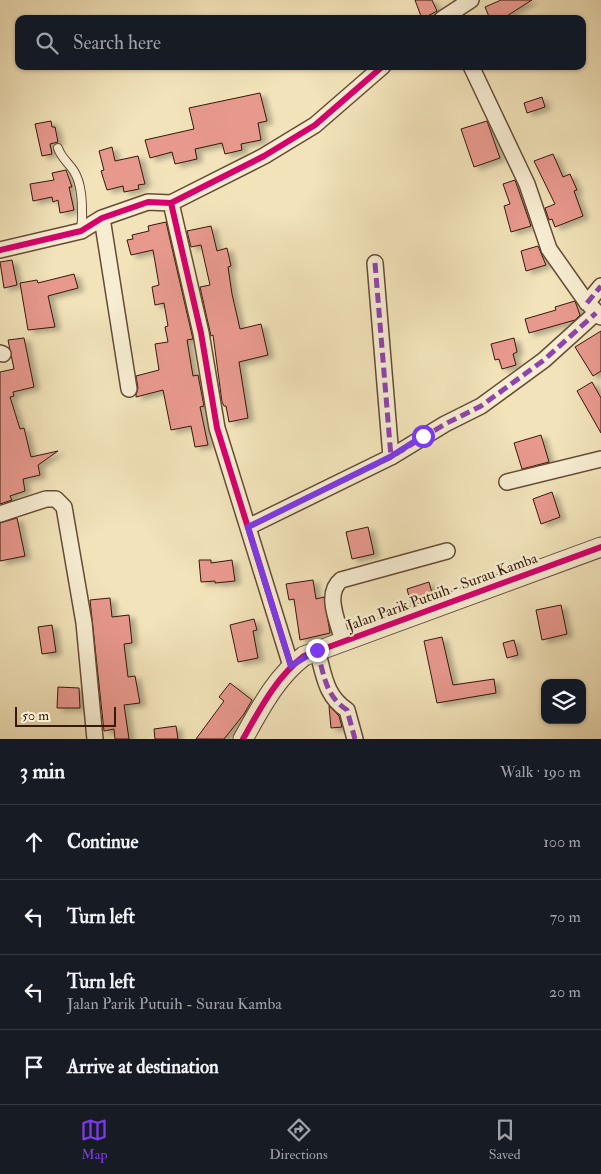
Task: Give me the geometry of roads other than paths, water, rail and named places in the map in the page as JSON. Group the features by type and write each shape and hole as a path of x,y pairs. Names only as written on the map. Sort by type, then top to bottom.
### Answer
{"street":[{"path":"449,15 471,0"},
{"path":"0,250 81,231 102,218 148,202 171,203 264,156 315,125 378,70"},
{"path":"472,70 527,184 549,249 595,311"},
{"path":"171,203 201,332 217,428 291,666"},
{"path":"102,218 129,389"},
{"path":"375,264 390,457"},
{"path":"248,527 390,457 423,436 481,406 544,360 595,311 601,286"},
{"path":"507,482 601,459"},
{"path":"0,514 46,499 56,499 64,507 84,623 95,739"},
{"name":"Jalan Parik Putuih - Surau Kamba","path":"243,739 275,686 291,666 317,650 601,547"},
{"path":"343,641 332,596 336,584 341,580 447,551"},
{"path":"317,650 328,689 335,702 347,710 355,739"}],"lane":[{"path":"58,148 61,158 76,175 83,213 81,231"}]}
